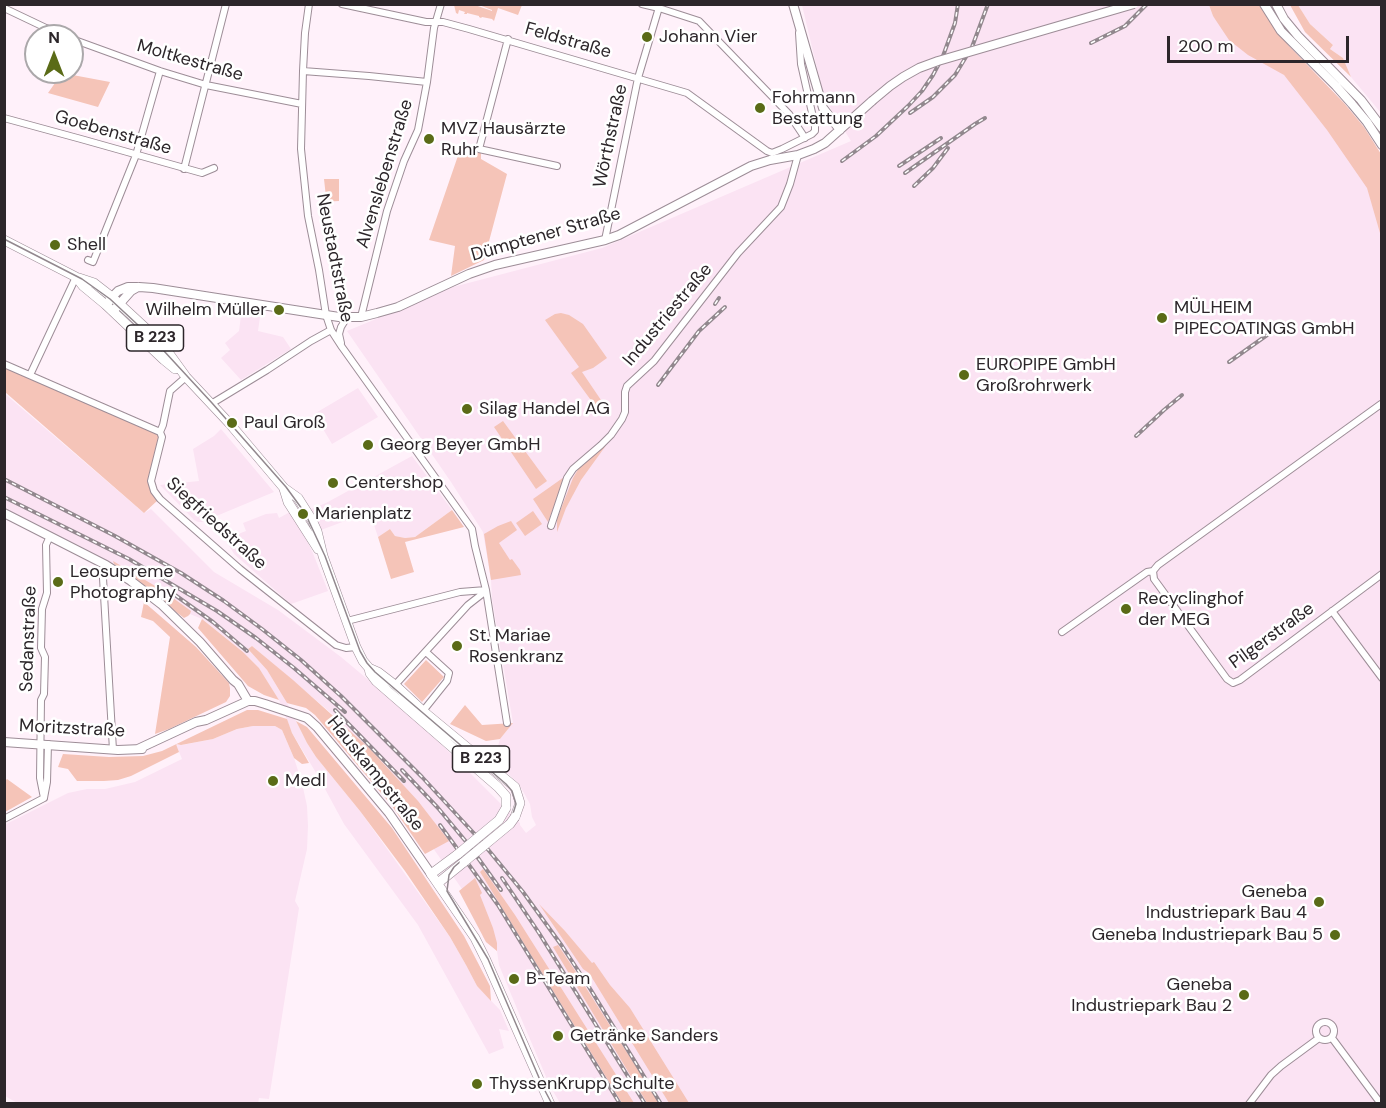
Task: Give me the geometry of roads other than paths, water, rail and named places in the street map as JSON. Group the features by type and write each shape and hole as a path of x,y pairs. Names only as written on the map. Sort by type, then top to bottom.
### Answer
{"main road":[{"name":"B 223","path":"4,240 94,284 112,304 152,334 186,377 284,488 298,498 306,510 317,531 356,647 363,661 369,668 395,685 515,787 520,803 515,818 510,824 434,879"},
{"name":"B 223","path":"369,668 376,681 506,796 506,808 499,819 461,858"},
{"path":"434,879 475,938 490,967 550,1104"}],"street":[{"path":"184,169 226,4"},
{"name":"Neustadtstraße","path":"309,4 305,33 301,149 308,216 320,270 326,315 331,330 342,347 472,529 486,590 507,723"},
{"name":"Feldstraße","path":"342,4 376,8 426,22 443,22 469,28 687,93 767,151 776,152 805,138"},
{"name":"Alvenslebenstraße","path":"361,317 387,211 404,161 418,130 434,28 441,4"},
{"path":"642,4 660,6 704,25 789,114 805,138 815,131 815,126 801,64 798,27"},
{"path":"793,4 823,108 840,130"},
{"name":"Dümptener Straße","path":"112,304 121,289 138,287 351,317 361,317 398,307 495,264 619,235 751,166 814,150 890,86 919,68 1134,4"},
{"path":"1264,4 1281,31 1347,98 1382,145"},
{"path":"1276,4 1284,19 1298,36 1355,94 1382,128"},
{"name":"Wörthstraße","path":"605,240 638,78 660,6"},
{"path":"4,8 38,24"},
{"path":"508,39 479,149 556,166"},
{"name":"Moltkestraße","path":"84,43 206,85 302,104"},
{"path":"88,260 93,262 136,155 160,71"},
{"path":"303,71 427,82"},
{"name":"Goebenstraße","path":"4,118 184,169 202,173 214,168"},
{"name":"Industriestraße","path":"551,526 567,478 573,469 611,435 622,419 625,412 627,387 654,361 738,254 780,207 790,184 798,155"},
{"path":"30,375 76,277"},
{"path":"342,347 340,327 346,319 351,317"},
{"path":"211,404 331,330"},
{"path":"4,364 160,432"},
{"name":"Siegfriedstraße","path":"186,377 170,391 160,432 162,437 151,481 157,496 249,576 336,645 346,648 356,647"},
{"path":"1062,632 1147,572 1153,571 1158,565 1381,404"},
{"path":"4,513 106,565 160,604 200,642 238,684 244,703"},
{"name":"Sedanstraße","path":"4,819 44,798 40,778 44,744 41,700 44,693 45,657 41,648 42,609 47,593 46,545 50,536"},
{"path":"106,565 102,578 113,750"},
{"name":"Pilgerstraße","path":"1153,571 1154,579 1166,596 1227,679 1233,683 1382,574"},
{"path":"347,621 460,592 486,590"},
{"path":"395,685 468,605 486,590"},
{"path":"460,592 468,605"},
{"path":"1332,611 1382,678"},
{"path":"423,711 447,681 449,673 426,652"},
{"name":"Hauskampstraße","path":"244,703 255,701 297,714 307,718 317,727 388,813 434,879"},
{"name":"Moritzstraße","path":"4,742 113,750 147,750 199,727 206,720 244,703"},
{"path":"1324,1022 1331,1024 1334,1028 1332,1038 1324,1041 1319,1038 1316,1034 1317,1027 1324,1022"},
{"path":"1249,1104 1271,1075 1319,1038"},
{"path":"1332,1038 1381,1104"}],"tram line":[{"path":"4,239 82,279 110,299 152,338 212,403 286,487 305,513 325,556 360,651 367,663 512,791 516,804 512,817 454,867 449,875 447,891 488,959 552,1104"}],"railway":[{"path":"842,161 876,136 922,91 943,56 955,23 958,4"},
{"path":"910,113 933,97 955,75 972,47 988,4"},
{"path":"1091,43 1125,26 1147,4"},
{"path":"905,173 985,118"},
{"path":"899,166 941,138"},
{"path":"914,186 933,168 948,148"},
{"path":"715,304 719,298"},
{"path":"658,385 699,331 725,307"},
{"path":"1229,362 1277,328"},
{"path":"1136,436 1182,395"},
{"path":"4,479 181,573 262,629 341,696 422,777 481,841 523,892 589,987 661,1104"},
{"path":"4,497 129,559 217,611 256,638 345,712"},
{"path":"168,590 213,622 247,651"},
{"path":"335,710 404,781"},
{"path":"402,770 468,844 501,890"},
{"path":"440,825 498,905 620,1104"},
{"path":"502,878 539,933 645,1104"}],"place":[{"name":"Johann Vier","path":"647,37"},
{"name":"Fohrmann Bestattung","path":"760,108"},
{"name":"MVZ Hausärzte Ruhr","path":"429,139"},
{"name":"Shell","path":"55,245"},
{"name":"Wilhelm Müller","path":"279,310"},
{"name":"MÜLHEIM PIPECOATINGS GmbH","path":"1162,318"},
{"name":"EUROPIPE GmbH Großrohrwerk","path":"964,375"},
{"name":"Silag Handel AG","path":"467,409"},
{"name":"Paul Groß","path":"232,423"},
{"name":"Georg Beyer GmbH","path":"368,445"},
{"name":"Centershop","path":"333,483"},
{"name":"Marienplatz","path":"303,514"},
{"name":"Leosupreme Photography","path":"58,582"},
{"name":"Recyclinghof der MEG","path":"1126,609"},
{"name":"St. Mariae Rosenkranz","path":"457,646"},
{"name":"Medl","path":"273,781"},
{"name":"Geneba Industriepark Bau 4","path":"1319,902"},
{"name":"Geneba Industriepark Bau 5","path":"1335,935"},
{"name":"B-Team","path":"514,979"},
{"name":"Geneba Industriepark Bau 2","path":"1244,995"},
{"name":"Getränke Sanders","path":"558,1036"},
{"name":"ThyssenKrupp Schulte","path":"477,1084"}]}
